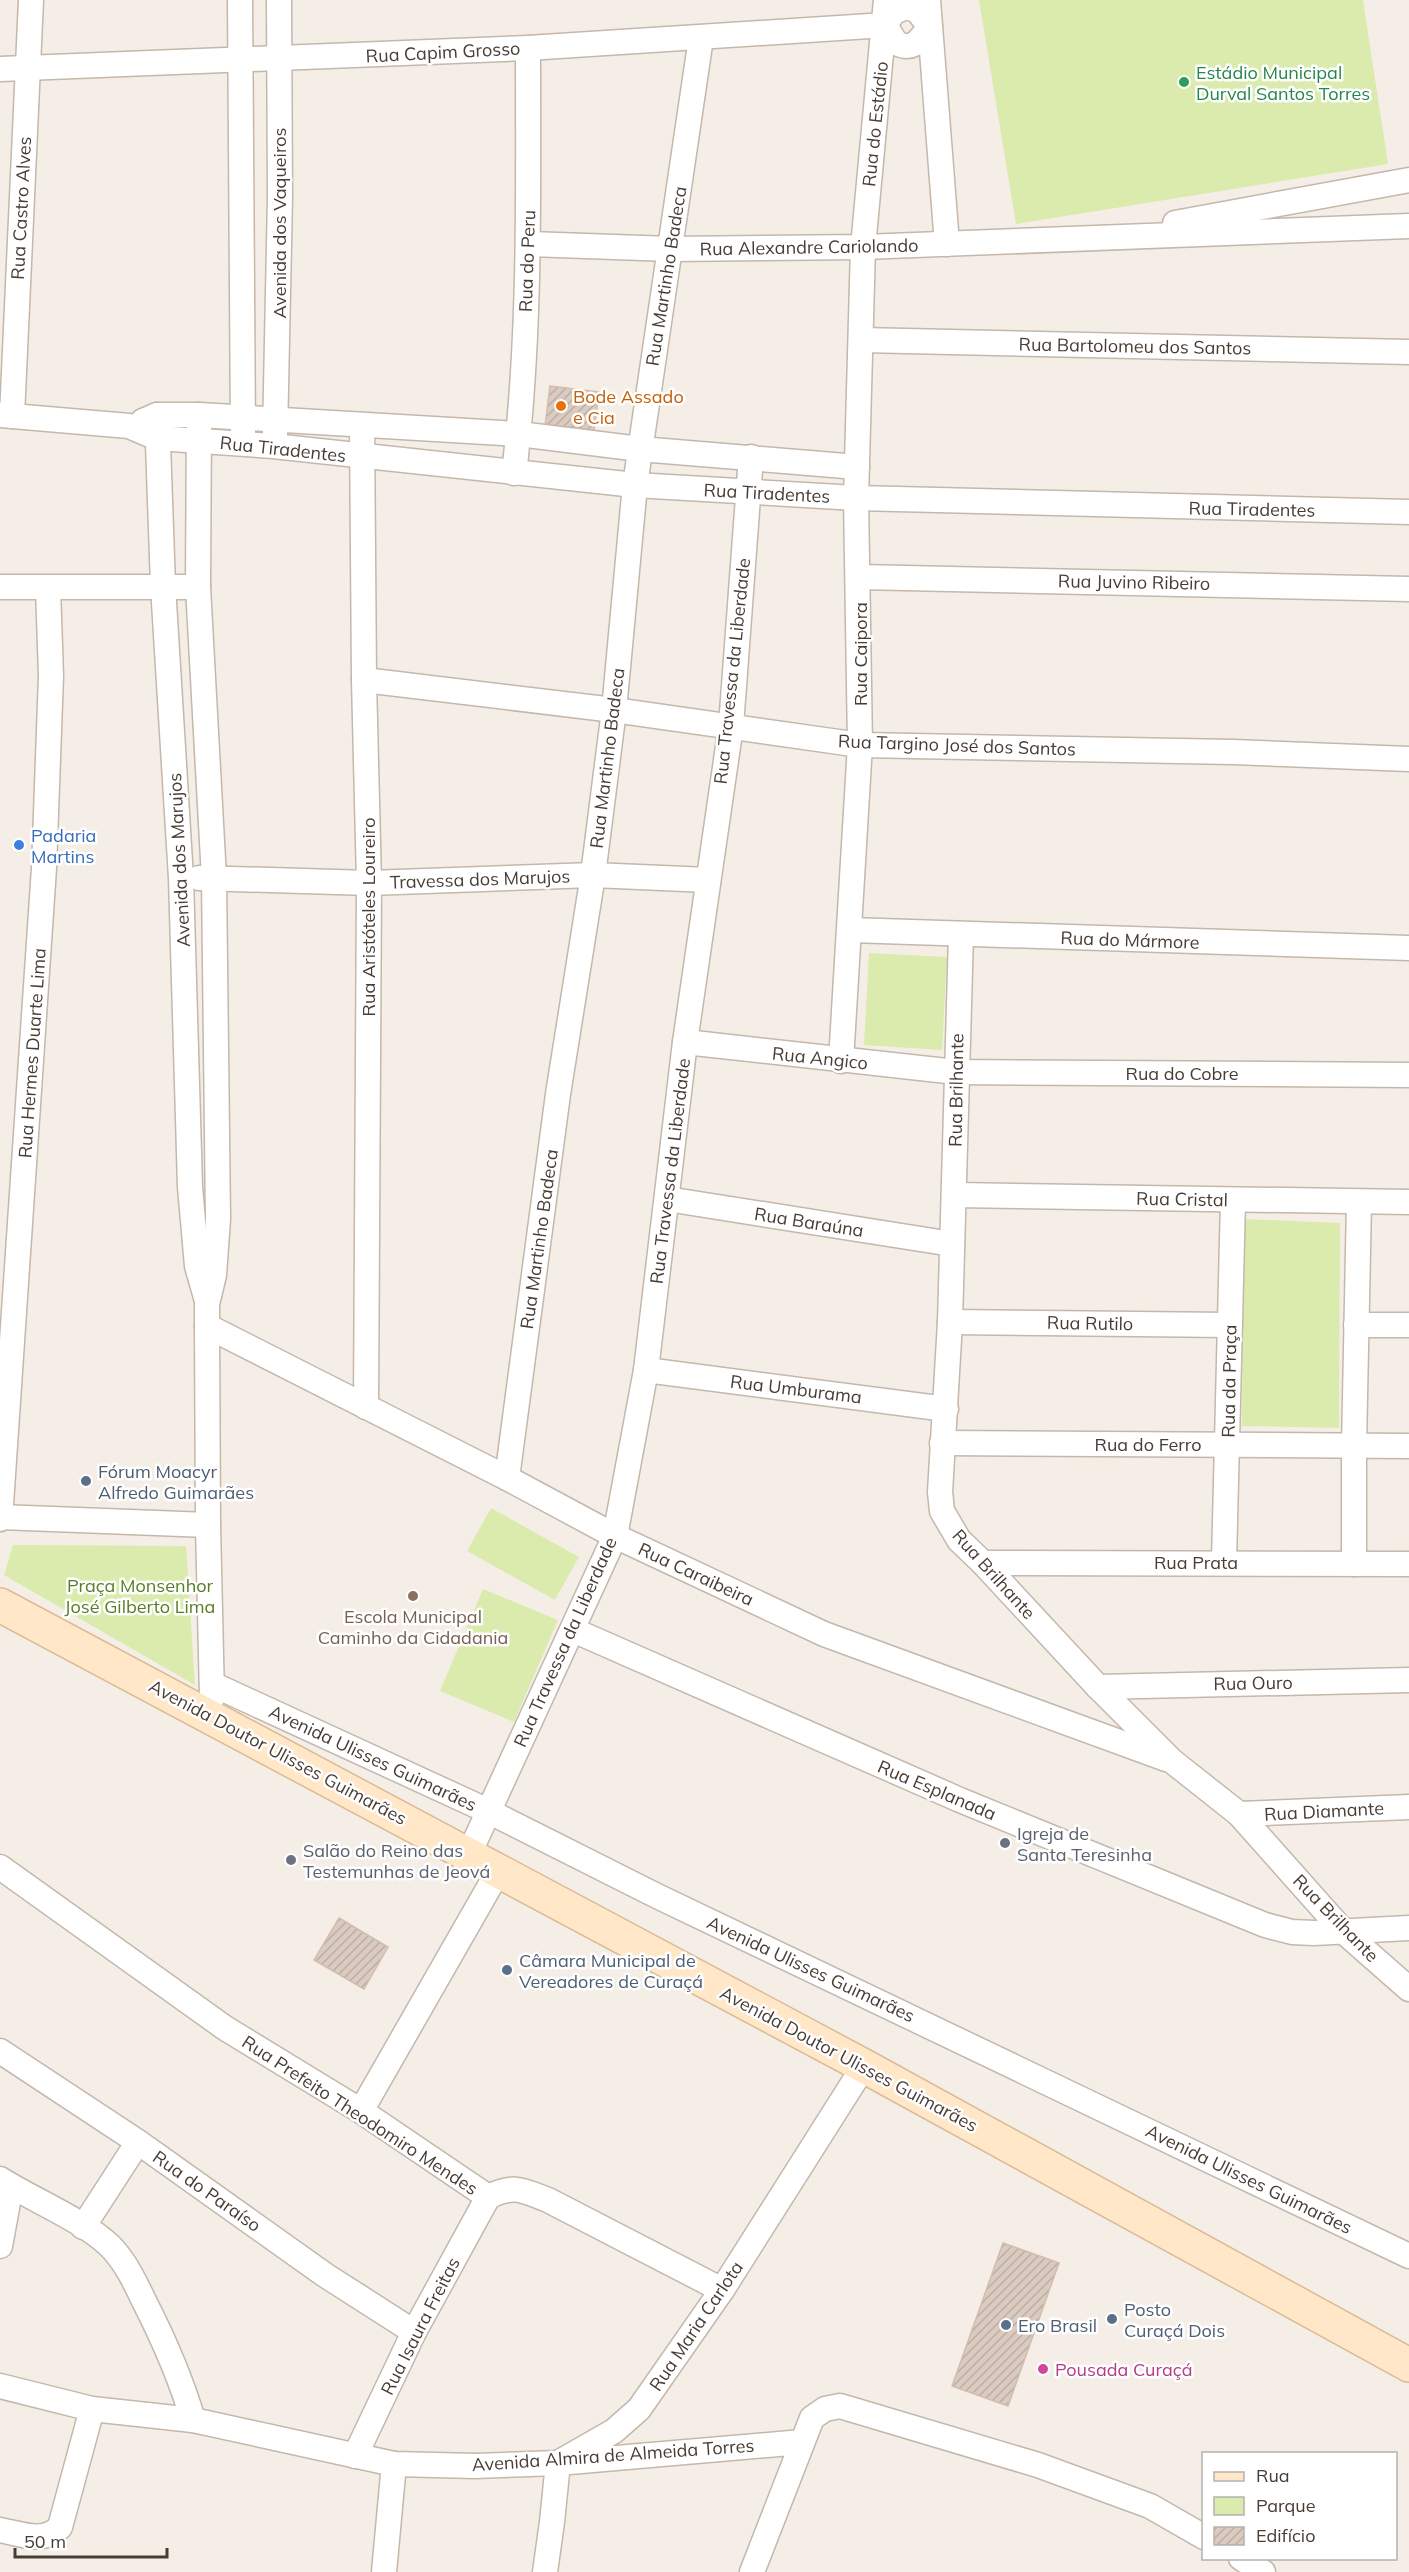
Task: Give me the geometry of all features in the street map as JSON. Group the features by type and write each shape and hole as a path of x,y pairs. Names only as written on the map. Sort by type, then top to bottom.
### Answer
{"main road":[{"name":"Avenida Doutor Ulisses Guimarães","path":"0,1605 864,2066 1409,2364"}],"street":[{"name":"Rua Castro Alves","path":"6,415 31,0"},
{"name":"Avenida dos Vaqueiros","path":"240,0 244,417 242,444"},
{"name":"Avenida dos Vaqueiros","path":"273,446 277,419 280,197 279,0"},
{"name":"Rua do Estádio","path":"863,247 886,0"},
{"path":"928,0 946,244"},
{"path":"885,26 893,13 904,7 917,10 930,27"},
{"name":"Rua Capim Grosso","path":"0,69 240,59 279,60 528,48 885,26"},
{"name":"Rua Martinho Badeca","path":"507,1478 557,1105 614,710 635,485 701,38"},
{"name":"Rua do Peru","path":"514,473 519,434 529,244 528,48"},
{"name":"Rua Alexandre Cariolando","path":"1089,238 1409,180"},
{"name":"Rua Alexandre Cariolando","path":"529,244 671,249 863,247 1409,226"},
{"name":"Rua Caipora","path":"841,1061 860,745 856,498 863,247"},
{"name":"Rua Bartolomeu dos Santos","path":"861,340 1409,352"},
{"name":"Rua Tiradentes","path":"6,415 157,427 198,441 273,446 362,458 635,485 856,498 1409,512"},
{"name":"Rua Tiradentes","path":"157,427 199,415 244,417 519,434 640,449 857,467"},
{"name":"Avenida dos Marujos","path":"199,415 198,586 214,878 218,1219 214,1275 207,1315 208,1525 213,1718"},
{"name":"Rua Aristóteles Loureiro","path":"363,426 364,680 369,883 366,1407"},
{"name":"Avenida dos Marujos","path":"157,427 163,586 181,878 193,1240 207,1315"},
{"name":"Rua Travessa da Liberdade","path":"469,1854 615,1536 646,1370 686,1042 730,726 751,457"},
{"name":"Rua Juvino Ribeiro","path":"859,577 1409,589"},
{"path":"0,587 198,586"},
{"name":"Rua Hermes Duarte Lima","path":"0,1518 44,868 51,676 48,588"},
{"name":"Rua Targino José dos Santos","path":"364,680 614,710 860,745 1233,752 1409,759"},
{"name":"Travessa dos Marujos","path":"181,878 369,883 592,875 708,880"},
{"name":"Rua do Mármore","path":"850,930 1409,948"},
{"name":"Rua Brilhante","path":"961,935 956,1072 955,1195 946,1409 940,1492 942,1511 958,1540 1098,1687 1172,1761 1239,1814 1343,1931 1409,1989"},
{"name":"Rua Angico","path":"686,1042 956,1072"},
{"name":"Rua do Cobre","path":"956,1072 1409,1075"},
{"name":"Rua Cristal","path":"955,1195 1409,1202"},
{"name":"Rua Baraúna","path":"667,1199 952,1244"},
{"name":"Rua da Praça","path":"1224,1562 1229,1445 1233,1200"},
{"path":"1354,1564 1359,1202"},
{"name":"Rua Caraibeira","path":"207,1315 366,1407 507,1478 615,1536 824,1634 1172,1761"},
{"name":"Rua Rutilo","path":"950,1322 1230,1325"},
{"path":"1356,1324 1409,1325"},
{"name":"Rua Umburama","path":"646,1370 946,1409"},
{"name":"Rua do Ferro","path":"942,1443 1409,1446"},
{"path":"0,1518 208,1525"},
{"name":"Rua Prata","path":"982,1563 1409,1564"},
{"name":"Rua Esplanada","path":"573,1630 960,1800 1265,1925 1293,1932 1314,1933 1409,1928"},
{"name":"Rua Ouro","path":"1098,1687 1409,1680"},
{"name":"Avenida Ulisses Guimarães","path":"212,1684 488,1811 657,1896 1409,2256"},
{"name":"Rua Diamante","path":"1239,1814 1409,1807"},
{"name":"Rua Prefeito Theodomiro Mendes","path":"0,1867 225,2028 361,2110 488,2197 505,2189 522,2190 548,2200 722,2290"},
{"path":"361,2110 499,1870"},
{"name":"Rua do Paraíso","path":"0,2051 138,2142 325,2275 414,2332"},
{"name":"Rua Maria Carlota","path":"558,2463 614,2431 639,2409 722,2290 864,2066"},
{"path":"83,2227 138,2142"},
{"path":"0,2246 6,2182 83,2227 110,2247 132,2277 177,2370 193,2420"},
{"name":"Rua Isaura Freitas","path":"355,2456 414,2332 488,2197"},
{"name":"Avenida Almira de Almeida Torres","path":"0,2386 92,2409 193,2420 394,2464 475,2466 558,2463 802,2442"},
{"path":"752,2572 812,2418 825,2409 840,2406 1038,2465 1150,2506 1202,2536"},
{"path":"0,2530 43,2538 60,2527 92,2409"},
{"path":"545,2572 558,2463"},
{"path":"384,2572 394,2464"},
{"path":"1243,2560 1263,2572"}],"green space":[{"name":"Estádio Municipal Durval Santos Torres","path":"979,0 1363,0 1388,164 1016,224"},
{"path":"869,953 947,957 942,1050 864,1045"},
{"path":"1243,1219 1340,1223 1339,1428 1242,1426"},
{"path":"491,1508 579,1557 555,1600 467,1551"},
{"name":"Praça Monsenhor José Gilberto Lima","path":"13,1545 186,1546 195,1685 4,1575"},
{"path":"483,1589 558,1620 514,1722 440,1691"}],"building":[{"path":"550,386 599,392 594,432 545,426"},
{"path":"339,1918 388,1947 364,1989 314,1960"},
{"name":"Ero Brasil","path":"1003,2243 1059,2263 1008,2406 952,2386"}],"place":[{"name":"Estádio Municipal Durval Santos Torres","path":"1184,82"},
{"name":"Bode Assado e Cia","path":"561,406"},
{"name":"Padaria Martins","path":"19,845"},
{"name":"Fórum Moacyr Alfredo Guimarães","path":"86,1481"},
{"name":"Escola Municipal Caminho da Cidadania","path":"413,1596"},
{"name":"Igreja de Santa Teresinha","path":"1005,1843"},
{"name":"Salão do Reino das Testemunhas de Jeová","path":"291,1860"},
{"name":"Câmara Municipal de Vereadores de Curaçá","path":"507,1970"},
{"name":"Posto Curaçá Dois","path":"1112,2319"},
{"name":"Ero Brasil","path":"1006,2325"},
{"name":"Pousada Curaçá","path":"1043,2369"}]}
